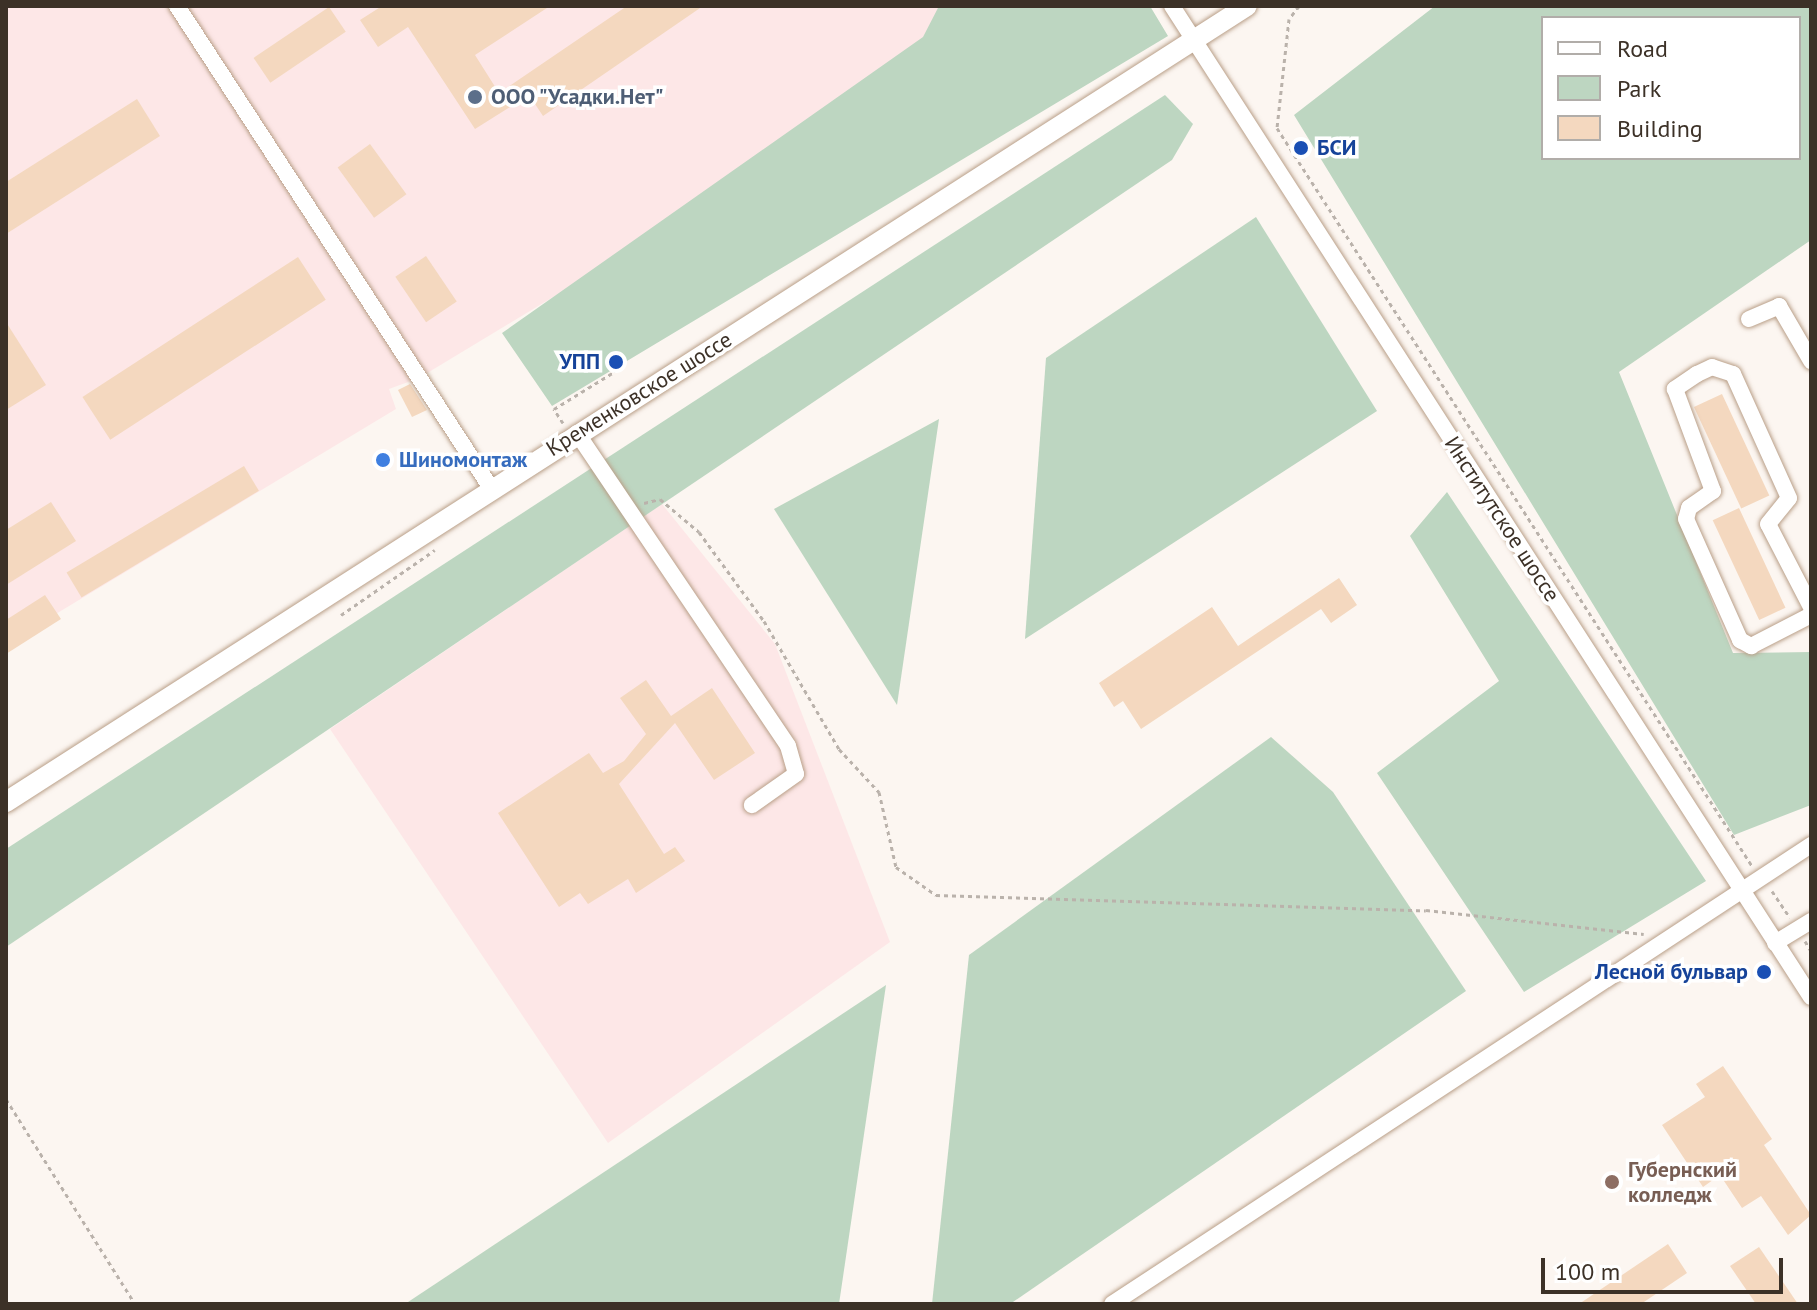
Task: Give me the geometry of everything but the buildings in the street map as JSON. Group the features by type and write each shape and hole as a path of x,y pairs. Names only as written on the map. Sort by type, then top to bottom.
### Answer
{"main road":[{"name":"Кременковское шоссе","path":"6,802 491,488 1247,6"}],"street":[{"path":"177,6 491,488"},
{"name":"Институтское шоссе","path":"1172,6 1811,997"},
{"path":"1749,319 1779,306 1811,361"},
{"path":"1811,607 1768,524 1789,498 1733,374 1712,367 1675,389 1713,491 1689,508 1686,519 1740,640 1751,646 1811,615"},
{"path":"574,435 632,507 788,746 796,774 752,805"},
{"path":"1112,1304 1811,845"},
{"path":"1775,943 1811,921"}],"path":[{"path":"1299,6 1289,19 1277,128 1761,879 1811,951"},
{"path":"574,435 554,409 614,372 616,362"},
{"path":"632,507 660,499 699,532 764,621 839,749 879,792 896,867 936,895 1426,910 1672,937"},
{"path":"6,1099 135,1304"}],"shaded area":[{"path":"6,6 1035,6 419,378 389,389 396,409 6,644"},
{"path":"662,504 775,644 890,942 608,1143 330,729"}],"green space":[{"path":"939,6 1150,6 1168,36 552,406 502,333 923,37"},
{"path":"1435,6 1811,6 1811,240 1619,372 1733,653 1811,652 1811,805 1734,835 1294,115"},
{"path":"1165,95 1193,124 1172,160 6,947 6,849"},
{"path":"1256,217 1377,411 1025,639 1046,358"},
{"path":"939,419 897,705 774,509"},
{"path":"1447,492 1706,881 1524,992 1377,773 1499,681 1410,536"},
{"path":"1271,737 1333,792 1466,991 1010,1304 932,1304 969,955"},
{"path":"886,985 839,1304 405,1304"}],"place":[{"name":"ООО \"Усадки.Нет\"","path":"475,97"},
{"name":"БСИ","path":"1301,148"},
{"name":"УПП","path":"616,362"},
{"name":"Шиномонтаж","path":"383,460"},
{"name":"Лесной бульвар","path":"1764,972"},
{"name":"Губернский колледж","path":"1612,1182"}]}
